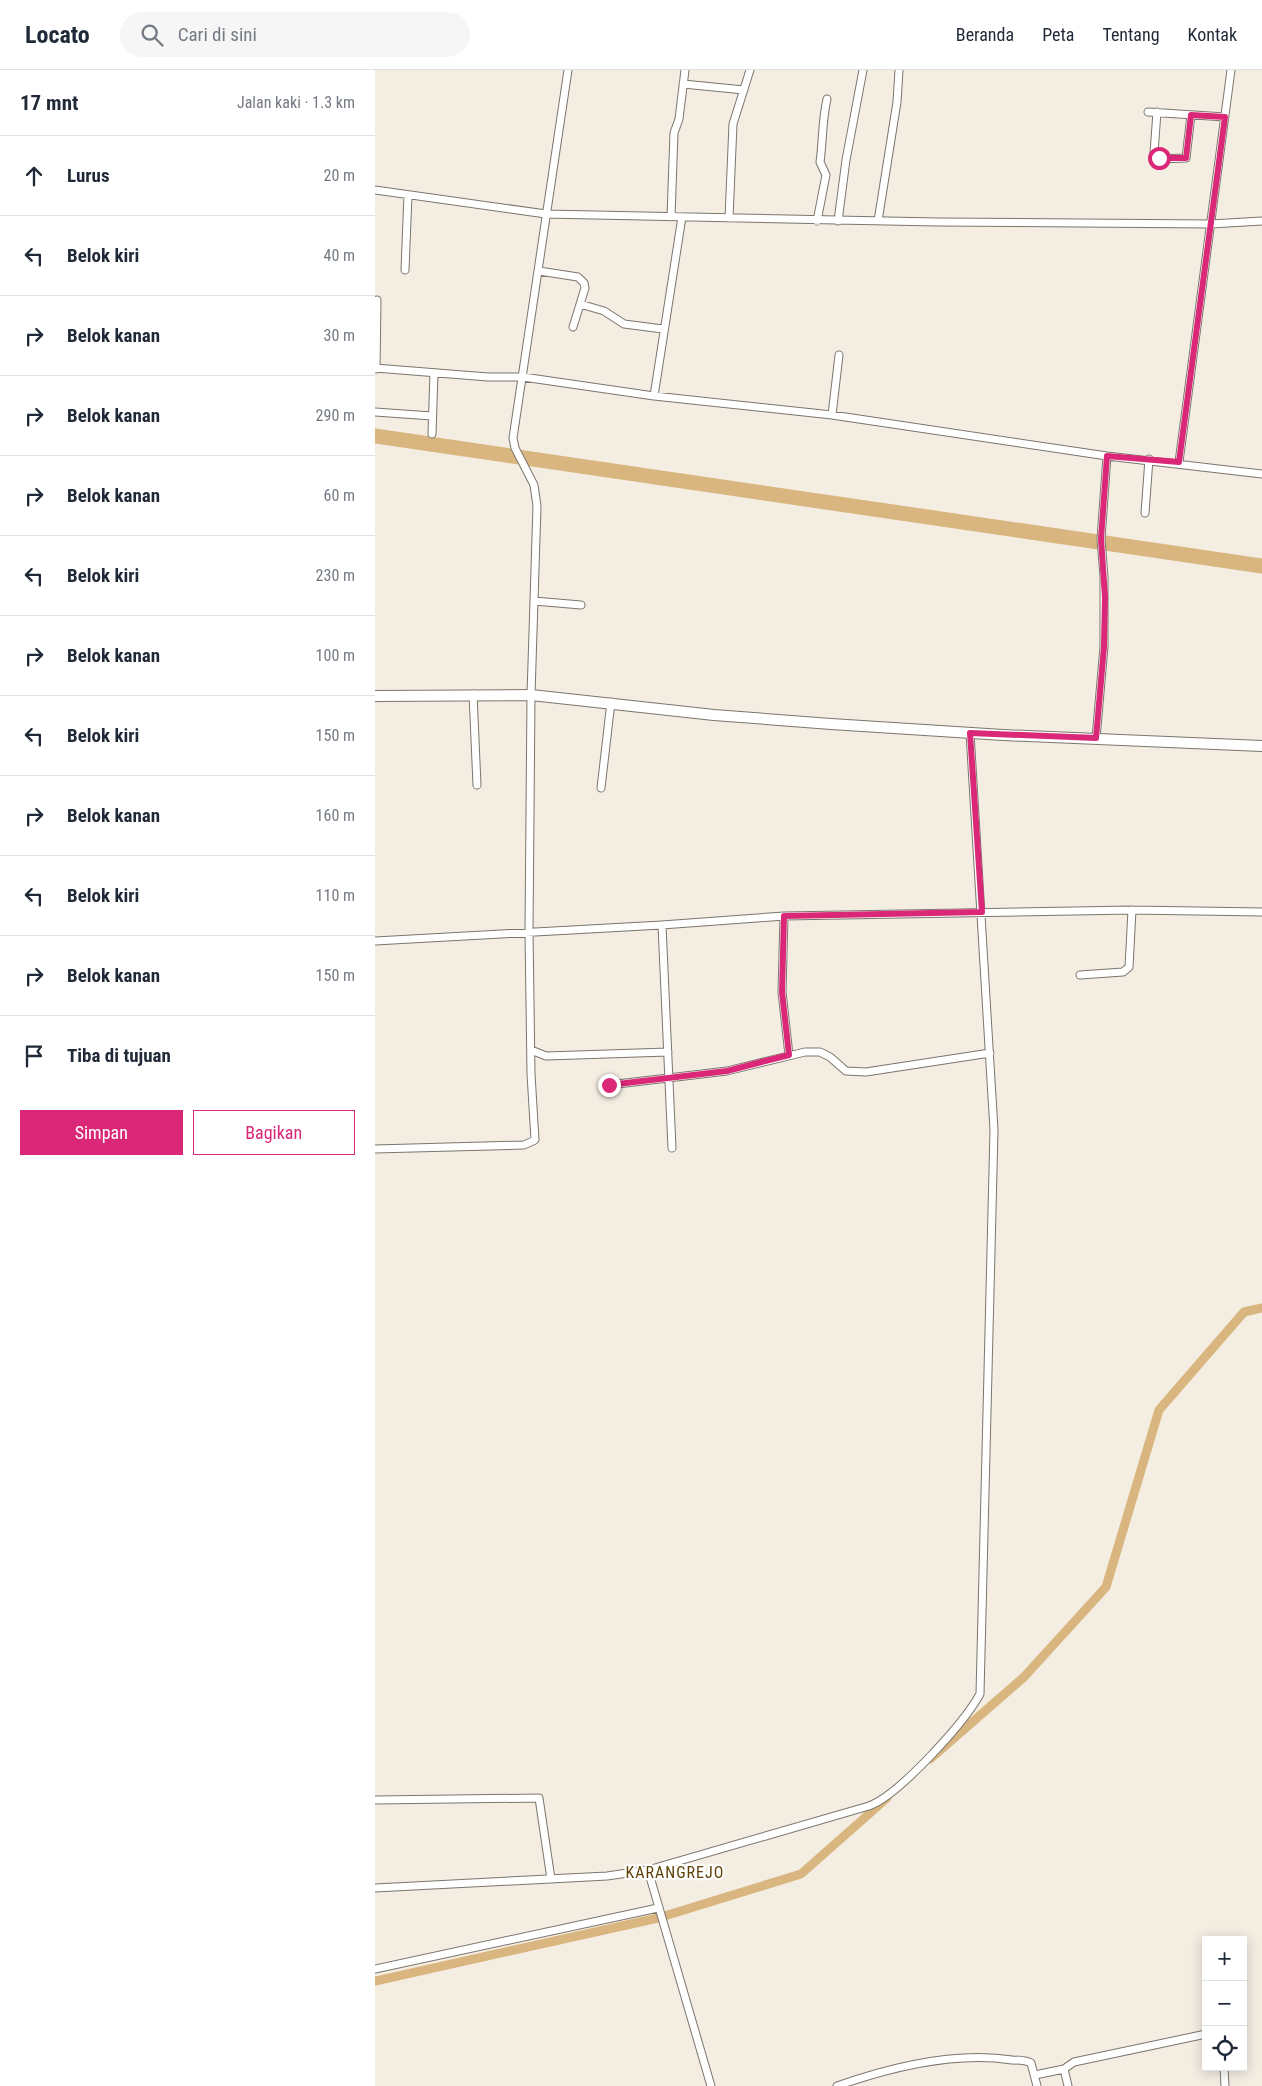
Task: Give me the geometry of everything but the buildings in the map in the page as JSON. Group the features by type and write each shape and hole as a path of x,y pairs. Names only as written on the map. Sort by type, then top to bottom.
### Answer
{"street":[{"path":"375,1149 524,1145 534,1143 536,1132 531,1050 529,931 531,695 537,506 534,485 517,453 513,438 568,70"},
{"path":"671,217 674,133 679,119 685,70"},
{"path":"729,218 733,124 750,70"},
{"path":"838,221 846,160 863,70"},
{"path":"878,221 897,102 899,70"},
{"path":"1179,462 1231,70"},
{"path":"683,84 744,90"},
{"path":"817,221 826,184 826,175 819,162 824,130 823,116 827,99"},
{"path":"1148,112 1225,117"},
{"path":"1157,112 1154,153 1159,158 1186,158 1191,115"},
{"path":"375,190 546,214 817,221 1211,224 1262,221"},
{"path":"405,270 408,195"},
{"path":"654,396 663,329 682,218"},
{"path":"539,271 582,279 585,288 573,327"},
{"path":"377,300 376,369 523,377 654,396 832,415 1107,456 1179,462 1262,474"},
{"path":"580,304 604,311 624,324 663,329"},
{"path":"832,415 839,355"},
{"path":"432,434 434,373"},
{"path":"375,412 432,416"},
{"path":"1096,738 1104,647 1103,554 1101,539 1107,456"},
{"path":"1145,513 1149,460"},
{"path":"534,601 581,605"},
{"path":"473,694 477,785"},
{"path":"375,696 531,695 611,702 714,715 970,733 1262,746"},
{"path":"601,788 611,702"},
{"path":"375,1888 551,1879 648,1870 875,1804 894,1789 942,1744 974,1705 980,1694 994,1130 970,733"},
{"path":"375,941 662,925 784,916 1132,910 1262,912"},
{"path":"1079,975 1123,972 1129,967 1132,910"},
{"path":"784,916 782,992 789,1055"},
{"path":"662,925 672,1148"},
{"path":"531,1050 546,1056 668,1052"},
{"path":"609,1085 727,1071 789,1055 819,1052 830,1057 846,1071 866,1072 990,1053"},
{"path":"375,1800 539,1798 551,1879"},
{"path":"648,1870 711,2086"},
{"path":"375,1969 659,1909"},
{"path":"1035,2076 1064,2069 1074,2062 1202,2035"},
{"path":"837,2086 889,2070 943,2060 999,2058 1027,2061 1033,2067 1037,2086"},
{"path":"1064,2069 1068,2086"},
{"path":"1224,2071 1225,2086"}],"waterway":[{"path":"375,436 1262,566"},
{"path":"930,1759 1024,1677 1106,1587 1159,1410 1244,1312 1262,1308"},
{"path":"375,1981 658,1918 801,1874 887,1798"}],"district":[{"name":"KARANGREJO","path":"675,1872"}],"route":[{"path":"609,1085 727,1071 789,1055 781,972 784,916 872,916 982,912 970,733 1096,738 1104,647 1105,597 1101,539 1107,456 1179,462 1225,117 1191,115 1188,155 1186,158 1182,160 1159,158"}]}
